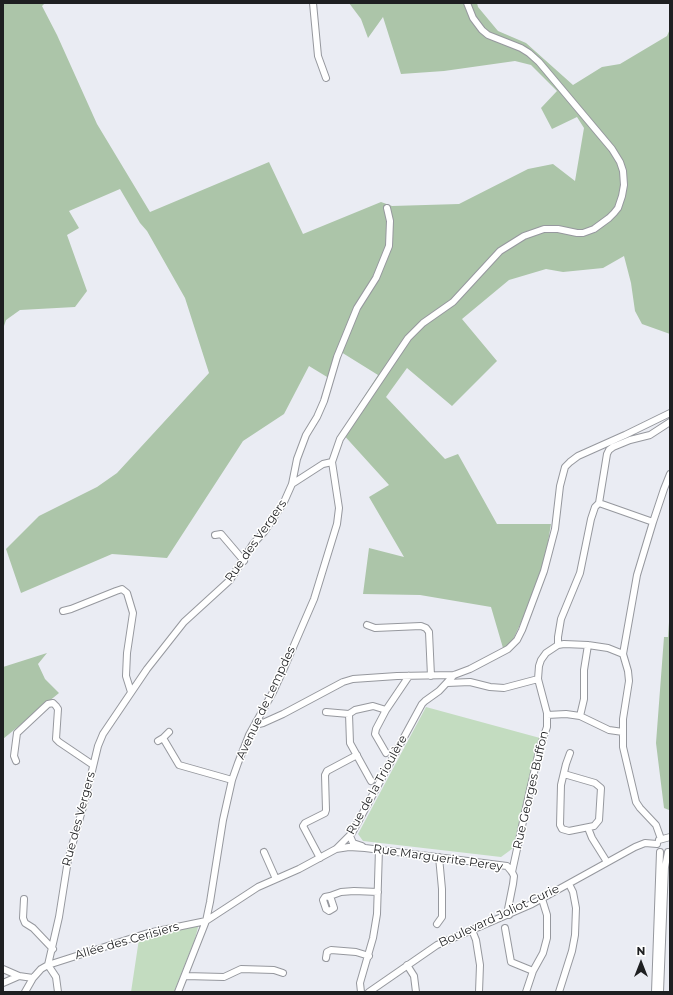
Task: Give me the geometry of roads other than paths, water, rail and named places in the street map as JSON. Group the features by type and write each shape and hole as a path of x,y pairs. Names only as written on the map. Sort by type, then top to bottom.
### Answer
{"street":[{"path":"312,3 318,56 326,78"},
{"path":"292,484 323,464 332,462 340,439 408,338 423,323 453,302 500,251 524,236 544,229 558,228 583,233 594,229 614,214 618,208 624,185 623,171 620,162 612,149 539,62 521,48 488,35 475,23 467,3"},
{"name":"Rue des Vergers","path":"48,965 53,949 68,860 98,746 103,734 147,669 184,622 230,580 253,544 264,532 284,502 292,484 297,459 306,435 317,417 324,401 337,357 357,308 376,278 389,246 390,222 387,208"},
{"path":"256,722 259,724 263,723 302,705 343,682 353,679 397,676 454,675 470,669 502,653 517,640 544,571 555,530 560,486 565,467 578,456 625,435 670,412"},
{"path":"622,654 608,648 588,645 558,645 561,618 580,573 591,519 595,507 599,503 607,454 609,450 630,440 650,435 670,422"},
{"name":"Avenue de Lempdes","path":"178,992 206,920 222,820 232,780 243,750 279,679 314,599 337,524 339,508 332,462"},
{"path":"655,992 660,852 657,849 657,844 667,839 636,802 623,747 624,708 629,681 628,671 622,654 637,575 653,522 670,474"},
{"path":"599,503 653,522"},
{"path":"215,535 221,534 244,560"},
{"path":"63,611 116,591 122,590 127,593 133,613 127,653 126,676 131,692"},
{"path":"367,625 375,628 421,626 426,628 429,632 431,676"},
{"name":"Rue Georges Buffon","path":"512,872 531,788 547,727 547,715 538,679 539,666 541,660 546,654 558,645"},
{"path":"580,716 584,699 584,670 588,645"},
{"path":"446,675 447,683 470,682 490,687 504,688 538,679"},
{"name":"Rue de la Trioulère","path":"206,920 248,893 320,858 336,849 344,842 350,836 422,704 439,691 454,675"},
{"path":"397,676 399,691"},
{"path":"386,753 375,734 376,729 386,710 409,676"},
{"path":"438,676 441,682 439,691"},
{"path":"16,761 14,756 17,733 48,704 53,704 58,709 56,739 93,765"},
{"path":"326,712 349,714 355,710 373,706 386,710"},
{"path":"349,714 350,742 371,781"},
{"path":"547,715 566,714 580,716 610,730 623,732"},
{"path":"169,732 160,739 179,765 232,780"},
{"path":"564,774 595,783 601,788 599,820 594,826 569,831 562,829 560,825 560,796 564,774 566,764 570,753"},
{"path":"320,858 303,826 304,824 325,813 325,774 327,771 357,755"},
{"path":"588,828 592,838 607,862"},
{"name":"Rue Marguerite Perey","path":"350,836 353,843 365,848"},
{"path":"344,842 349,847"},
{"name":"Boulevard Joliot Curie","path":"369,992 437,945 509,915 542,899 640,844 657,844"},
{"name":"Rue Marguerite Perey","path":"336,849 349,847 379,849 507,866 514,876 508,909 509,915"},
{"path":"361,992 360,983 369,956 375,925 378,892 379,849"},
{"path":"660,852 669,851 665,867 660,992"},
{"path":"264,852 276,879"},
{"path":"437,924 442,917 442,889 439,857"},
{"path":"559,992 572,951 575,935 576,918 574,896 569,884"},
{"path":"330,896 354,890 378,892"},
{"path":"24,899 23,918 25,923 53,949"},
{"path":"526,992 533,971 543,953 548,931 547,915 542,899"},
{"path":"208,910 220,912"},
{"name":"Allée des Cerisiers","path":"48,965 148,934 206,920"},
{"path":"505,928 511,962 533,971"},
{"path":"472,930 476,940 480,965 478,992"},
{"path":"326,958 327,952 331,950 356,952 369,956"},
{"path":"25,992 33,978 48,965 56,977 58,992"},
{"path":"407,965 414,976 416,992"},
{"path":"3,969 20,976 33,978"},
{"path":"185,976 224,977 229,976 241,969 274,970 283,973"},
{"path":"3,983 20,976"}]}
